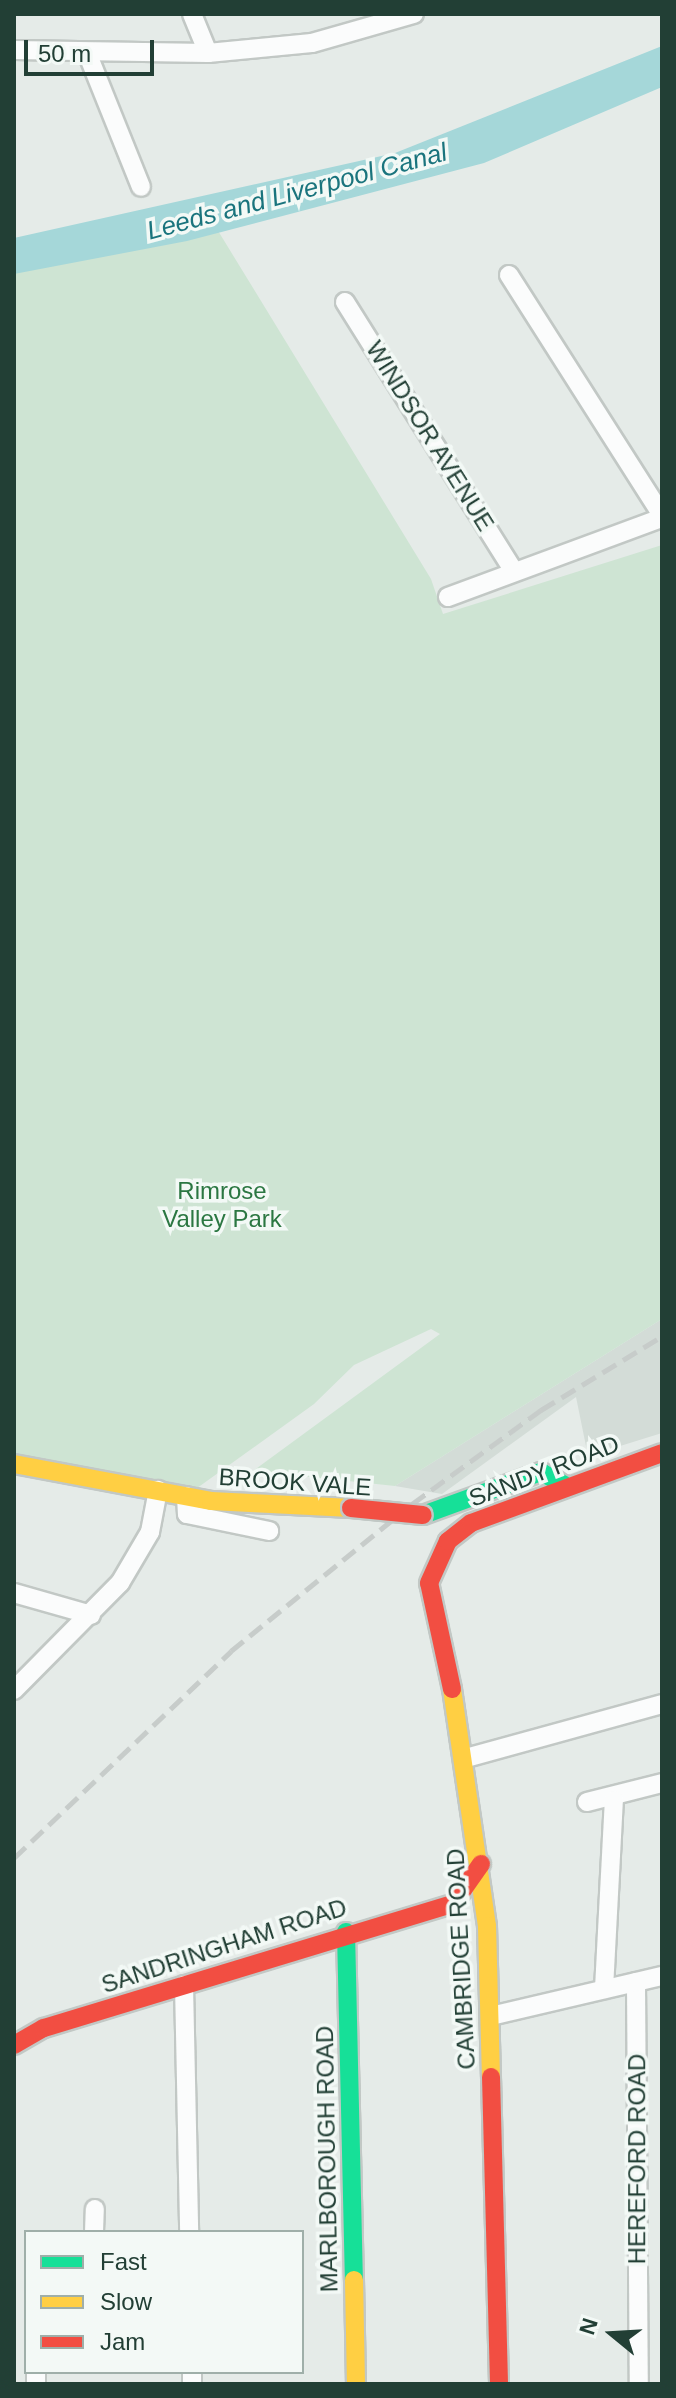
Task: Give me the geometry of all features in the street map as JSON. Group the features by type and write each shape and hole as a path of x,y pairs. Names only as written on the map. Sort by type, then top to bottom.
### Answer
{"main road":[{"name":"SANDY ROAD","path":"448,1541 471,1523 564,1485 662,1453"},
{"name":"BROOK VALE","path":"14,1464 186,1496 423,1515 541,1472 564,1485"},
{"name":"CAMBRIDGE ROAD","path":"448,1541 429,1583 466,1758 487,1926 499,2384"},
{"path":"481,1864 453,1904 487,1926"},
{"name":"SANDRINGHAM ROAD","path":"14,2045 44,2028 346,1932 453,1904"},
{"name":"MARLBOROUGH ROAD","path":"346,1932 356,2384"}],"street":[{"path":"192,14 208,53"},
{"path":"14,50 88,55 208,53 312,43 414,14"},
{"path":"88,55 141,187"},
{"path":"448,597 662,517 509,275"},
{"name":"WINDSOR AVENUE","path":"345,302 514,571"},
{"path":"14,1690 91,1615 150,1532 158,1490"},
{"path":"186,1496 187,1514 269,1531"},
{"path":"14,1593 91,1615"},
{"path":"466,1758 662,1704"},
{"path":"587,1802 614,1800 662,1783"},
{"path":"604,1989 614,1800"},
{"path":"491,2016 662,1976"},
{"name":"HEREFORD ROAD","path":"636,1982 639,2384"},
{"path":"184,1985 189,2230"},
{"path":"94,2230 95,2209"}],"shaded area":[{"path":"662,1319 662,1433 588,1456 576,1397 442,1494 395,1486"}],"green space":[{"name":"Rimrose Valley Park","path":"209,216 431,579 443,614 662,545 662,1319 395,1486 253,1471 440,1334 431,1329 354,1365 314,1404 186,1496 14,1464 14,256"}],"water":[{"name":"Leeds and Liverpool Canal","path":"662,46 662,87 484,163 187,241 14,274 14,238 395,153"}],"railway":[{"path":"14,1858 231,1651 412,1504 541,1410 662,1336"}],"traffic: fast":[{"path":"423,1515 541,1472 564,1485"},
{"path":"346,1932 354,2280"}],"traffic: slow":[{"path":"14,1464 211,1501 351,1508"},
{"path":"452,1689 487,1926 491,2077"},
{"path":"354,2280 356,2384"}],"traffic: jam":[{"path":"452,1689 429,1583 448,1541 471,1523 662,1453"},
{"path":"351,1508 423,1515"},
{"path":"14,2045 44,2028 453,1904 481,1864"},
{"path":"491,2077 499,2384"}]}
